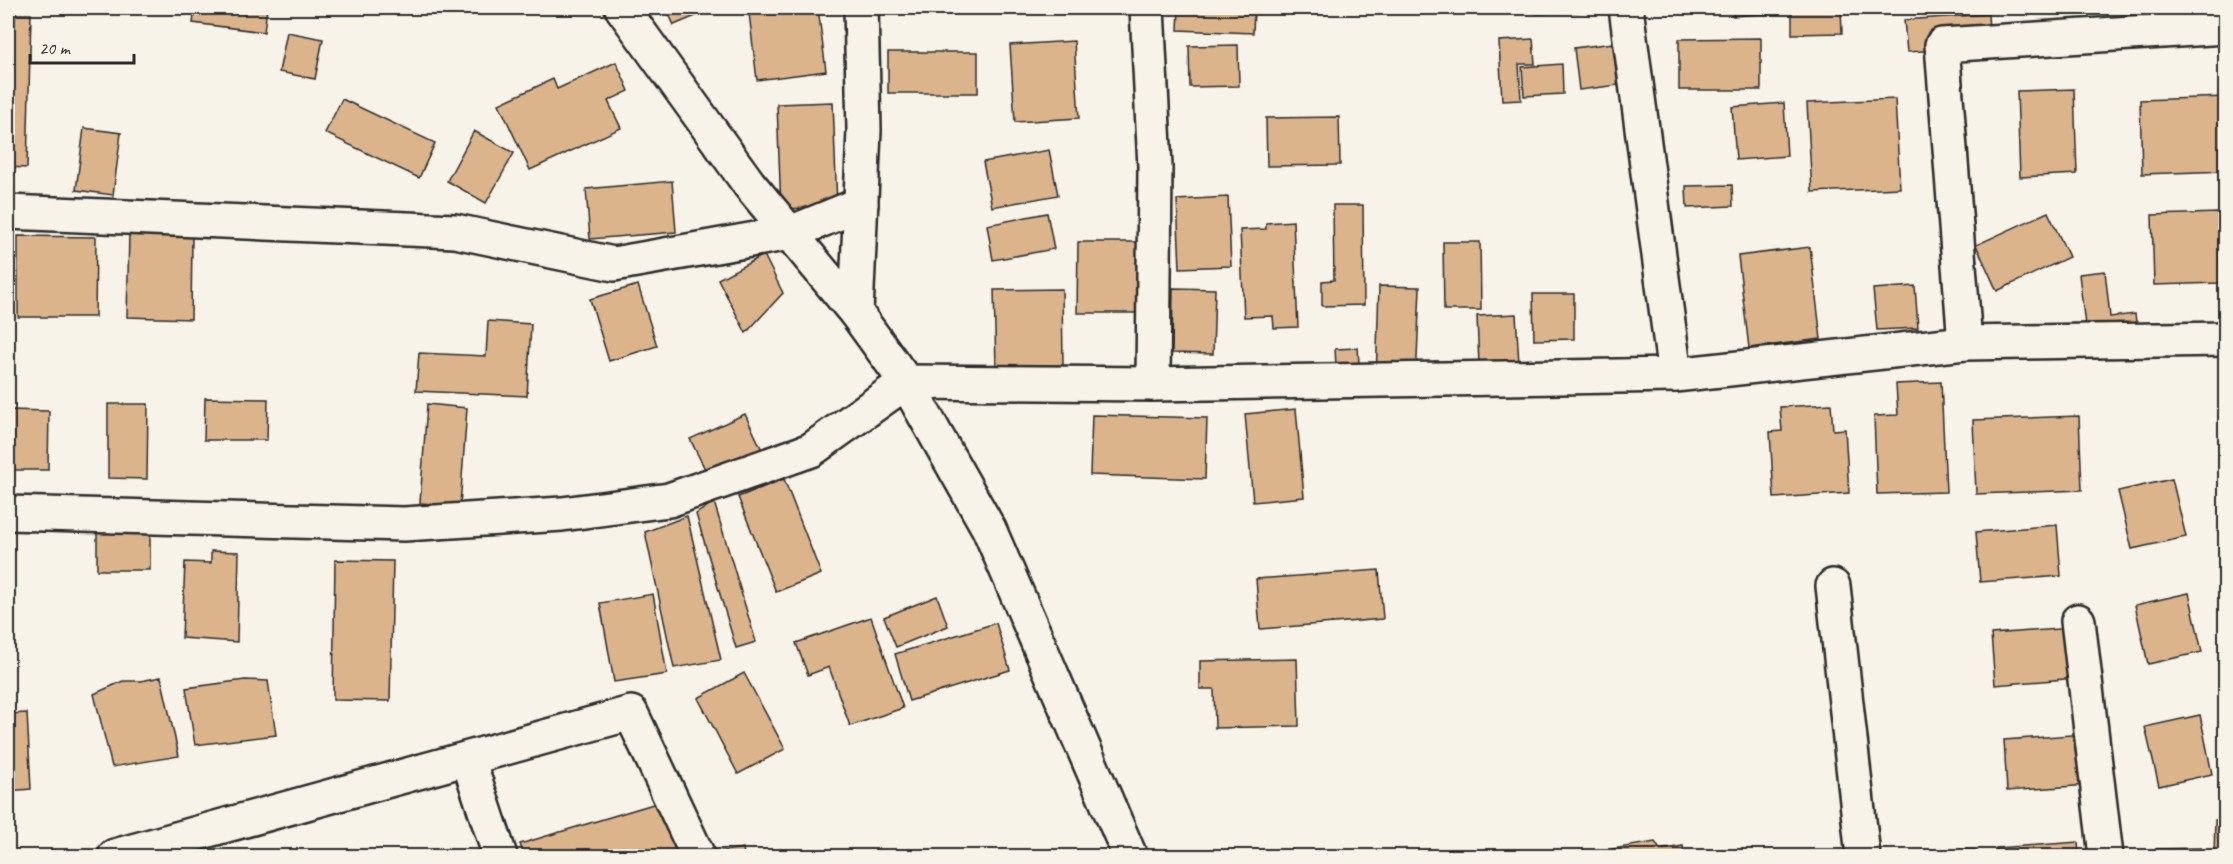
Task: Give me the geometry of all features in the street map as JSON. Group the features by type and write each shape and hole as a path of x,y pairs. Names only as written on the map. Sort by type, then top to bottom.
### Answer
{"street":[{"path":"856,313 864,130 861,8"},
{"path":"1147,8 1155,167 1153,384"},
{"path":"1626,8 1675,375"},
{"path":"618,10 749,184 856,313 906,382 989,529 1130,856"},
{"path":"1965,343 1942,45 2226,27"},
{"path":"8,212 455,231 614,264 790,234 861,204"},
{"path":"8,513 404,524 562,514 669,500 811,450 906,382 1153,384 1675,375 1965,343 2226,339"},
{"path":"1833,586 1863,856"},
{"path":"2078,621 2106,856"},
{"path":"115,856 631,713 698,856"},
{"path":"468,759 500,856"}],"building":[{"path":"195,8 267,8 264,32 193,23"},
{"path":"492,8 512,8 510,14"},
{"path":"666,8 709,8 710,10 674,25"},
{"path":"792,8 818,8 826,71 757,80 749,13"},
{"path":"1179,8 1254,8 1253,33 1178,30"},
{"path":"1536,8 1578,8 1578,12 1536,14"},
{"path":"1733,8 1773,8 1774,13 1733,16"},
{"path":"1792,8 1841,8 1842,33 1792,34"},
{"path":"8,14 31,14 27,168 8,167"},
{"path":"1988,14 1990,47 1907,52 1904,20"},
{"path":"287,32 323,39 315,79 279,72"},
{"path":"1761,38 1761,90 1679,90 1679,39"},
{"path":"1533,39 1535,64 1519,64 1521,100 1502,101 1499,41"},
{"path":"1074,41 1079,118 1015,122 1010,45"},
{"path":"1629,41 1634,83 1579,90 1574,48"},
{"path":"1238,45 1239,86 1190,87 1189,46"},
{"path":"888,52 978,52 978,93 888,93"},
{"path":"616,62 629,91 608,101 621,128 530,170 499,104 553,79 557,89"},
{"path":"1562,64 1563,94 1524,96 1522,67"},
{"path":"2074,89 2077,174 2020,177 2017,91"},
{"path":"2226,97 2226,171 2142,174 2140,100"},
{"path":"342,99 435,143 419,178 325,133"},
{"path":"1895,99 1900,188 1812,192 1807,103"},
{"path":"833,102 837,207 781,209 777,104"},
{"path":"1784,103 1787,156 1736,160 1732,107"},
{"path":"1339,117 1340,165 1267,166 1266,118"},
{"path":"84,128 121,133 113,195 76,190"},
{"path":"474,131 514,153 486,203 447,181"},
{"path":"1049,150 1058,195 992,207 983,162"},
{"path":"672,181 676,232 590,239 586,189"},
{"path":"1732,185 1733,206 1687,208 1686,186"},
{"path":"1228,197 1231,266 1180,268 1177,200"},
{"path":"1333,205 1363,205 1364,305 1322,306 1322,281 1334,280"},
{"path":"2048,212 2069,257 1997,291 1976,245"},
{"path":"1047,213 1054,249 993,260 987,225"},
{"path":"2219,213 2220,283 2154,285 2152,215"},
{"path":"1293,221 1298,327 1274,328 1273,316 1244,317 1240,230 1266,229 1266,223"},
{"path":"129,235 192,236 191,319 127,317"},
{"path":"18,236 96,237 95,317 18,317"},
{"path":"1078,242 1143,242 1143,313 1077,313"},
{"path":"1443,242 1480,242 1481,310 1444,310"},
{"path":"1810,247 1821,339 1749,348 1738,256"},
{"path":"764,255 783,293 746,333 718,279"},
{"path":"2105,271 2110,317 2135,314 2138,337 2087,343 2079,274"},
{"path":"638,285 657,346 609,361 590,299"},
{"path":"1379,286 1420,287 1416,382 1376,380"},
{"path":"1915,286 1918,328 1877,330 1873,289"},
{"path":"1173,288 1215,289 1213,354 1172,353"},
{"path":"1062,289 1063,365 996,367 994,290"},
{"path":"1533,294 1574,294 1574,339 1534,340"},
{"path":"1516,314 1519,364 1479,365 1477,316"},
{"path":"488,321 531,324 527,396 416,391 419,353 486,356"},
{"path":"1358,348 1360,380 1337,381 1335,349"},
{"path":"1941,382 1946,492 1877,494 1874,416 1898,415 1896,384"},
{"path":"205,398 268,399 267,440 204,440"},
{"path":"108,404 148,404 147,479 108,478"},
{"path":"427,404 467,408 460,506 420,503"},
{"path":"1831,404 1833,430 1845,429 1849,493 1774,498 1770,432 1782,431 1780,407"},
{"path":"1296,409 1304,497 1253,502 1245,414"},
{"path":"8,410 49,411 48,470 8,470"},
{"path":"745,414 762,450 708,475 690,439"},
{"path":"1092,415 1207,418 1205,479 1090,475"},
{"path":"2079,416 2082,490 1976,494 1973,420"},
{"path":"784,479 821,574 776,592 738,497"},
{"path":"2172,479 2186,537 2132,549 2118,491"},
{"path":"714,502 756,642 736,648 696,514"},
{"path":"97,516 150,516 150,570 97,570"},
{"path":"687,516 721,660 674,668 645,532"},
{"path":"2057,525 2061,576 1980,582 1976,532"},
{"path":"211,551 239,552 237,642 182,638 185,562 211,563"},
{"path":"335,560 393,561 390,701 333,700"},
{"path":"1379,570 1383,619 1260,629 1256,579"},
{"path":"2189,593 2202,652 2148,664 2135,605"},
{"path":"653,594 667,674 614,682 600,603"},
{"path":"937,596 948,626 896,647 884,617"},
{"path":"871,617 903,708 850,726 829,667 808,675 796,643"},
{"path":"996,623 1010,670 909,701 895,654"},
{"path":"2072,628 2076,678 1995,685 1991,634"},
{"path":"1297,659 1299,726 1215,728 1214,689 1200,689 1200,661"},
{"path":"744,673 785,749 738,774 698,698"},
{"path":"161,677 179,756 112,767 94,694 123,681 141,681"},
{"path":"245,680 268,681 276,735 195,745 186,688"},
{"path":"27,713 31,789 8,791 8,714"},
{"path":"2200,715 2212,774 2159,786 2145,727"},
{"path":"2084,734 2088,785 2007,791 2004,740"},
{"path":"660,802 677,856 524,856 520,844"},
{"path":"2215,820 2226,820 2226,856 2214,856"},
{"path":"1655,842 1660,850 1683,846 1684,856 1614,856 1612,849"},
{"path":"2078,842 2079,856 1997,856 1996,848"},
{"path":"743,848 744,856 704,856 703,854"},
{"path":"2201,848 2202,856 2158,856 2157,849"},
{"path":"1948,850 1977,850 1977,856 1948,856"}]}
